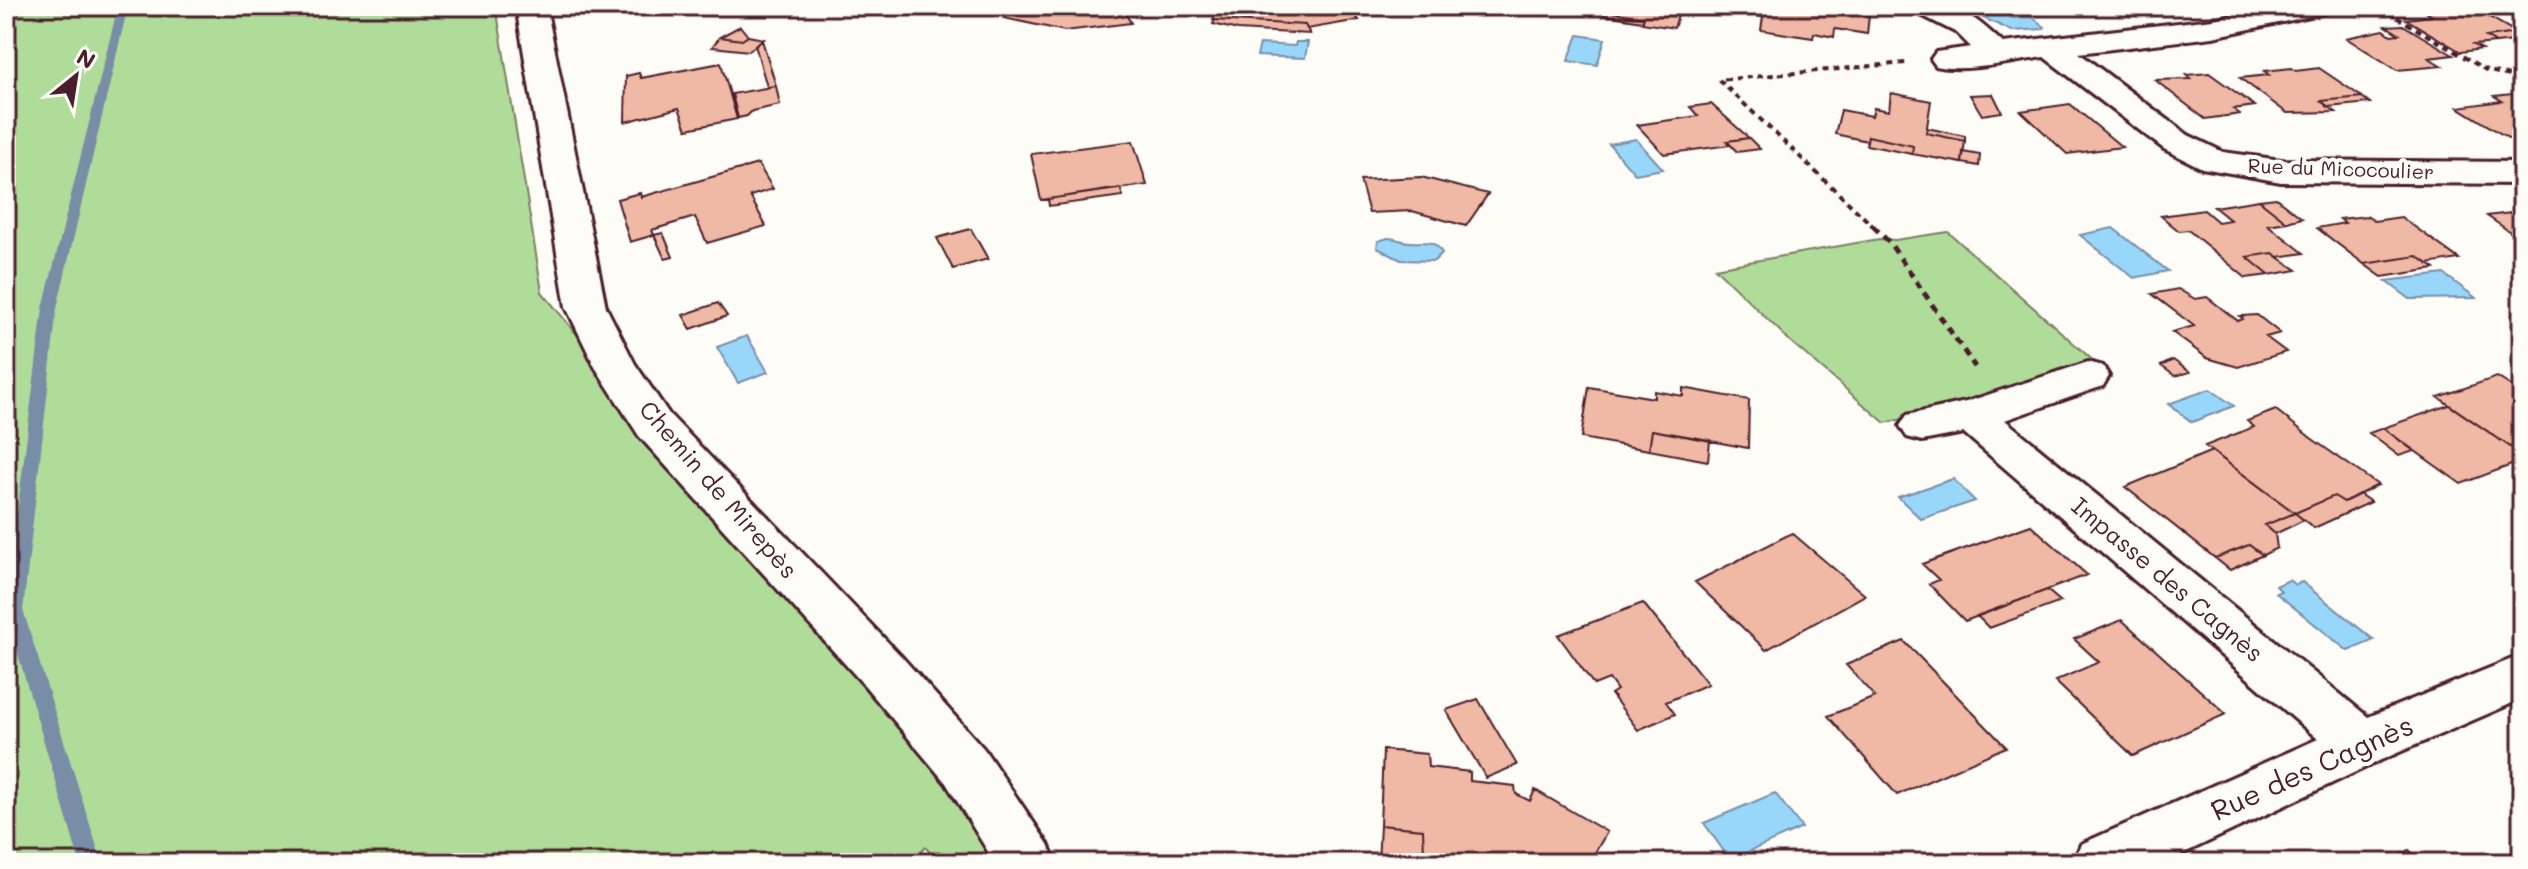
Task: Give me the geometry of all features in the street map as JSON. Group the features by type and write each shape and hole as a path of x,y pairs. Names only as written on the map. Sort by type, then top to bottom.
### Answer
{"street":[{"name":"Chemin de Mirepès","path":"531,6 586,307 616,367 654,425 883,671 965,766 1027,863"},
{"path":"1926,6 1968,27 1998,55"},
{"path":"1947,59 2213,28 2318,6"},
{"name":"Rue du Micocoulier","path":"2052,48 2176,142 2214,161 2281,171 2522,173"},
{"path":"1922,426 1993,409 2088,376"},
{"name":"Impasse des Cagnès","path":"1993,409 2362,744"},
{"name":"Rue des Cagnès","path":"2102,863 2362,744 2522,676"}],"path":[{"path":"2378,6 2486,70 2522,79"},
{"path":"1947,59 1719,80 1889,242 1987,384 1993,409"}],"green space":[{"path":"6,6 496,6 542,292 825,636 884,698 961,804 995,863 940,863 925,847 911,863 10,863 6,829"},
{"path":"1948,232 2096,363 1960,406 1885,423 1791,342 1715,268 1879,239 1895,240"}],"water":[{"path":"1995,9 2013,18 2032,17 2045,27 2012,31 1979,16"},
{"path":"1578,35 1605,39 1597,65 1568,61"},
{"path":"1296,42 1308,42 1305,58 1257,56 1260,44 1295,46"},
{"path":"1636,139 1663,169 1635,174 1609,144"},
{"path":"2113,228 2168,271 2134,278 2080,235"},
{"path":"1388,238 1432,243 1442,253 1434,261 1401,260 1377,248 1378,241"},
{"path":"2444,274 2476,298 2410,299 2386,281"},
{"path":"747,336 768,372 738,383 717,347"},
{"path":"2210,389 2234,406 2192,422 2168,404"},
{"path":"1953,479 1975,501 1921,519 1898,497"},
{"path":"2289,580 2295,585 2302,582 2374,640 2348,651 2276,593 2281,591 2276,586"},
{"path":"1775,793 1802,828 1730,860 1704,823"}],"building":[{"path":"1020,6 1121,6 1131,23 1065,31 1004,18"},
{"path":"1219,6 1347,6 1359,20 1307,29 1305,25 1213,20"},
{"path":"1606,6 1681,7 1674,28 1642,23 1644,17 1605,11"},
{"path":"1719,6 1838,6 1837,9 1869,15 1867,34 1835,29 1834,37 1814,33 1813,38 1761,30 1763,17 1718,10"},
{"path":"2428,6 2448,6 2455,10 2472,7 2517,33 2486,37 2496,43 2474,45 2482,49 2461,52 2406,19 2432,16 2426,12 2436,11"},
{"path":"1605,11 1644,17 1643,21 1604,15"},
{"path":"1215,20 1305,25 1310,34 1238,30 1213,24"},
{"path":"2403,25 2453,55 2429,58 2442,66 2397,70 2346,38 2384,30 2391,35 2399,34 2386,26"},
{"path":"740,26 748,36 742,40 720,37"},
{"path":"2522,35 2522,40 2496,43 2486,37"},
{"path":"748,36 764,39 749,51 712,47 720,37 742,40"},
{"path":"762,40 776,86 767,87 755,45"},
{"path":"721,63 737,119 687,129 679,108 625,122 626,76 639,73 641,78"},
{"path":"2292,68 2296,71 2319,68 2362,97 2321,101 2336,112 2287,113 2240,78 2269,75 2264,71"},
{"path":"2209,73 2255,106 2233,109 2240,114 2205,119 2155,80 2191,79 2186,75"},
{"path":"776,86 780,105 752,111 738,118 732,94"},
{"path":"1891,93 1931,101 1926,133 1965,141 1962,163 1912,154 1913,146 1868,136 1867,141 1835,134 1841,110 1872,116 1874,108 1889,111"},
{"path":"2522,93 2522,137 2508,138 2458,107 2502,101 2494,96"},
{"path":"1993,94 2002,112 1982,115 1970,95"},
{"path":"2362,97 2370,103 2328,107 2321,101"},
{"path":"1711,104 1749,138 1727,141 1730,145 1664,154 1637,125 1698,116 1690,107"},
{"path":"2070,104 2122,147 2067,154 2021,111"},
{"path":"1927,128 1965,136 1965,141 1926,133"},
{"path":"1868,136 1913,146 1912,154 1866,145"},
{"path":"1749,138 1760,149 1737,152 1727,141"},
{"path":"1133,141 1147,185 1041,200 1031,154"},
{"path":"1963,152 1980,155 1979,166 1962,163"},
{"path":"758,164 773,189 750,196 766,226 707,243 695,217 652,230 654,235 630,242 617,199 640,193 641,197"},
{"path":"1421,177 1488,194 1466,226 1412,211 1369,213 1360,180"},
{"path":"1120,188 1123,196 1049,206 1048,199"},
{"path":"2276,198 2302,218 2287,222 2259,200"},
{"path":"2259,200 2287,222 2268,225 2304,253 2247,257 2269,275 2246,278 2188,230 2179,231 2161,216 2204,210 2218,222 2230,220 2214,207"},
{"path":"2522,214 2522,240 2487,216"},
{"path":"2367,216 2374,221 2401,217 2459,259 2428,264 2417,256 2364,264 2317,228 2345,223 2340,219"},
{"path":"971,229 988,259 953,269 937,238"},
{"path":"663,233 673,257 665,259 654,235"},
{"path":"2273,253 2297,270 2269,275 2247,257"},
{"path":"2417,256 2435,269 2382,277 2364,264"},
{"path":"2178,289 2195,299 2207,297 2238,321 2243,319 2240,316 2257,315 2280,333 2266,337 2286,352 2238,367 2207,358 2172,332 2194,326 2152,294"},
{"path":"718,303 727,316 691,329 683,315"},
{"path":"2173,360 2190,372 2175,376 2161,366"},
{"path":"2497,377 2522,393 2522,455 2438,397"},
{"path":"1589,387 1654,398 1654,391 1683,396 1683,388 1749,400 1748,448 1652,430 1649,450 1581,438"},
{"path":"2449,405 2522,455 2522,461 2461,484 2383,428"},
{"path":"2276,410 2378,485 2344,502 2334,496 2295,513 2205,446 2254,427 2247,421"},
{"path":"2383,428 2414,451 2399,456 2369,433"},
{"path":"1652,430 1710,440 1708,461 1649,450"},
{"path":"2212,451 2295,513 2265,525 2275,534 2277,548 2263,555 2249,545 2215,558 2125,487"},
{"path":"2359,494 2371,502 2314,528 2295,513 2334,496 2344,502"},
{"path":"2295,513 2304,520 2275,534 2265,525"},
{"path":"2031,525 2087,575 1965,621 1929,584 1939,580 1922,564"},
{"path":"1792,533 1865,595 1766,650 1695,582"},
{"path":"2249,545 2263,555 2230,570 2215,558"},
{"path":"2047,590 2061,602 1989,628 1977,616"},
{"path":"1643,603 1708,684 1666,702 1675,714 1638,730 1611,694 1617,690 1609,679 1594,685 1558,635"},
{"path":"2122,620 2226,714 2133,756 2055,681 2099,662 2074,639"},
{"path":"1904,641 2006,747 1897,795 1828,716 1875,697 1846,665"},
{"path":"1478,699 1517,765 1486,778 1446,710"},
{"path":"1383,750 1427,754 1428,767 1470,772 1470,781 1515,786 1516,794 1530,801 1535,790 1607,832 1589,863 1509,863 1424,854 1423,829 1380,825"},
{"path":"1380,825 1423,829 1424,854 1509,863 1378,863"},
{"path":"2409,850 2423,863 2384,863"}],"waterway":[{"path":"91,863 14,610 50,308 123,6"}]}
